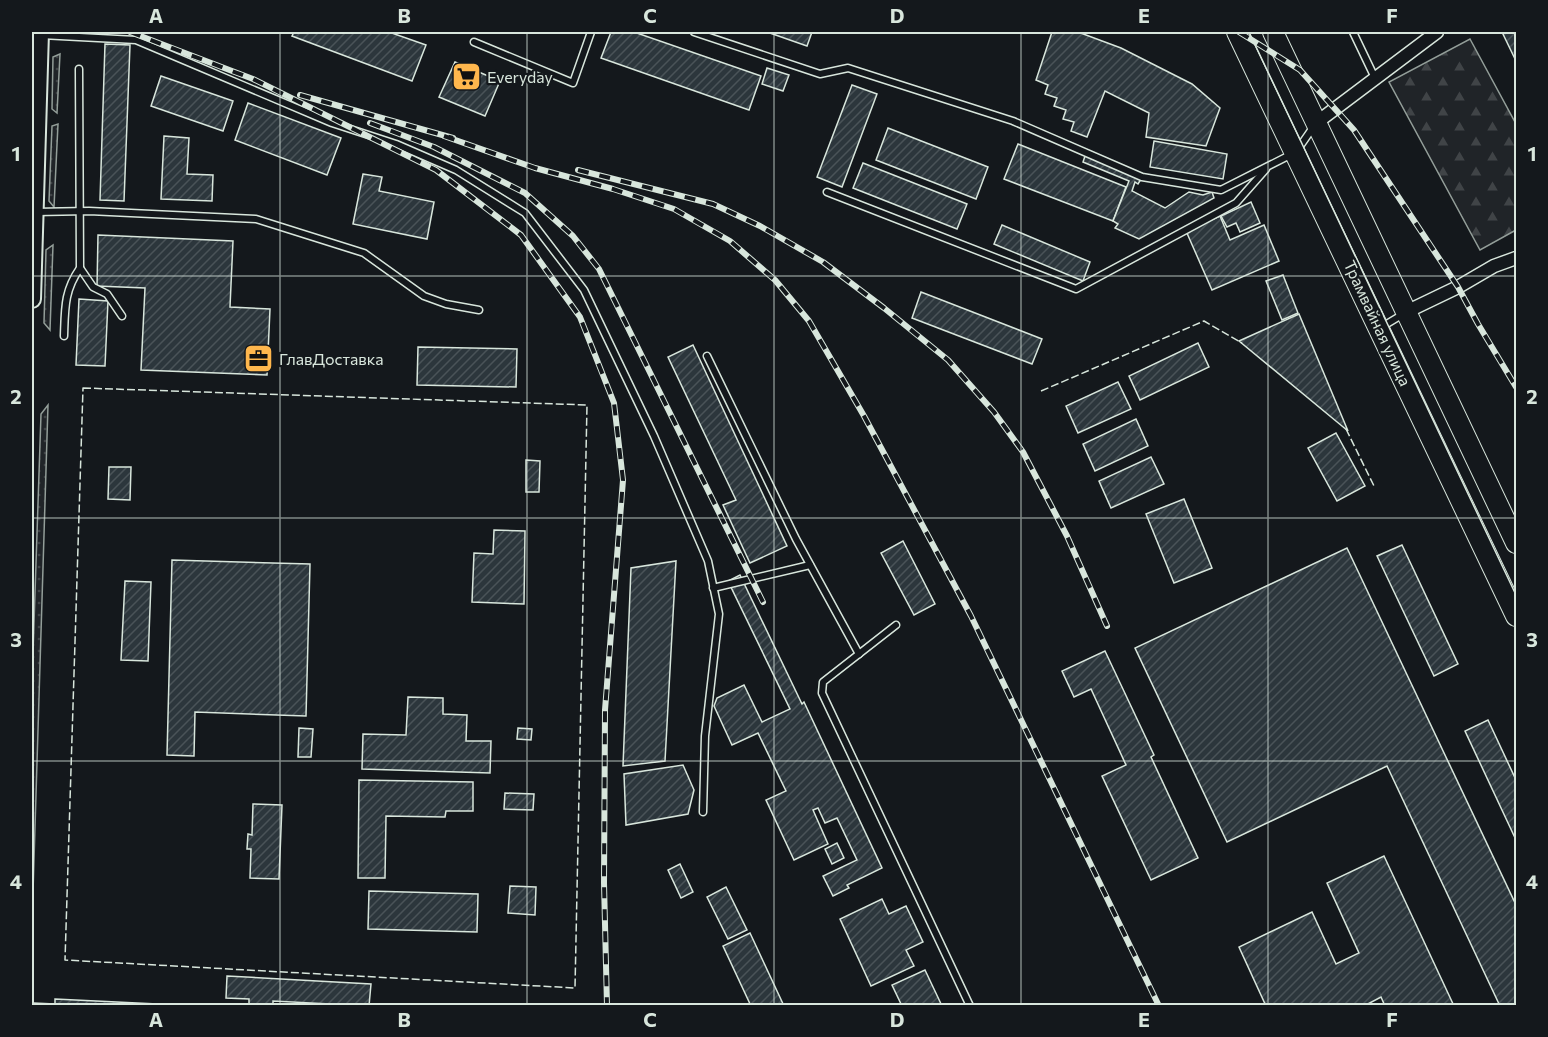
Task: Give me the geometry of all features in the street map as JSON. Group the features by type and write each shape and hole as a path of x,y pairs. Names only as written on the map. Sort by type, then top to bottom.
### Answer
{"main road":[{"name":"Трамвайная улица","path":"1237,32 1516,616"},
{"name":"Трамвайная улица","path":"1273,32 1516,543"}],"street":[{"path":"1317,123 1437,32"},
{"path":"32,299 40,33"},
{"path":"1406,312 1458,287 1494,266 1516,258"}],"lane":[{"path":"474,42 573,83 591,32"},
{"path":"694,32 820,74 848,68 1002,118 1142,177 1221,190 1296,152 1317,123"},
{"path":"1353,32 1376,78"},
{"path":"40,33 136,40 332,123 396,144 456,170 525,213 584,290 654,436 708,561 718,614 705,736 703,812"},
{"path":"80,69 80,268 93,287 107,294 122,316"},
{"path":"827,192 1076,289 1236,203 1269,166"},
{"path":"34,212 80,211 256,219 364,253 424,296 446,304 479,310"},
{"path":"64,336 66,298 70,282 80,268"},
{"path":"1380,328 1406,312"},
{"path":"706,356 810,565 859,654"},
{"path":"713,588 810,565"},
{"path":"896,625 823,682 822,693 970,1005"}],"green space":[{"path":"1470,39 1516,124 1516,230 1480,250 1389,82"},
{"path":"60,54 57,113 52,109 53,57"},
{"path":"58,124 54,207 49,201 52,126"},
{"path":"53,245 50,330 44,323 46,250"},
{"path":"48,405 32,925 32,683 41,414"}],"building":[{"path":"294,32 389,32 426,45 412,81 292,36"},
{"path":"611,32 634,32 761,76 749,110 601,58"},
{"path":"767,32 812,32 807,46"},
{"path":"1052,32 1078,32 1121,48 1192,84 1220,108 1206,146 1146,137 1149,113 1105,91 1087,137 1071,131 1074,122 1063,119 1066,110 1054,106 1057,98 1045,94 1048,85 1036,80"},
{"path":"1502,32 1516,32 1516,61"},
{"path":"105,44 130,45 124,201 100,200"},
{"path":"455,62 500,81 485,116 439,97"},
{"path":"767,68 789,75 783,91 762,84"},
{"path":"161,76 233,101 223,131 151,106"},
{"path":"852,85 877,94 842,187 817,177"},
{"path":"248,103 341,138 327,175 235,140"},
{"path":"888,128 988,167 976,199 876,160"},
{"path":"164,136 189,138 187,174 213,175 212,201 161,199"},
{"path":"1154,141 1227,154 1223,179 1150,167"},
{"path":"1018,144 1126,187 1113,221 1004,179"},
{"path":"1086,153 1141,179 1138,184 1135,182 1132,191 1165,208 1189,192 1203,195 1212,192 1214,198 1139,239 1115,228 1118,224 1113,221 1129,181 1083,162"},
{"path":"863,163 967,204 957,229 853,188"},
{"path":"363,174 382,177 379,191 434,202 427,239 353,224"},
{"path":"1251,202 1260,223 1240,232 1236,223 1227,227 1221,216"},
{"path":"1220,216 1230,240 1264,225 1279,261 1212,290 1186,231"},
{"path":"1002,225 1090,262 1083,281 994,244"},
{"path":"98,235 233,241 230,307 270,309 267,375 141,370 145,288 97,286"},
{"path":"1283,275 1298,313 1282,320 1266,281"},
{"path":"921,292 1042,339 1032,364 912,318"},
{"path":"79,299 108,301 105,366 76,365"},
{"path":"1299,314 1348,431 1239,341"},
{"path":"1198,343 1209,367 1140,400 1129,376"},
{"path":"693,345 787,546 750,563 723,505 736,500 668,357"},
{"path":"418,347 517,349 516,387 417,385"},
{"path":"1118,382 1131,409 1078,433 1066,406"},
{"path":"1136,419 1148,446 1095,471 1083,444"},
{"path":"1336,433 1365,486 1337,501 1308,448"},
{"path":"1151,457 1164,484 1111,508 1099,481"},
{"path":"526,460 540,461 539,492 526,492"},
{"path":"109,467 131,467 130,500 108,499"},
{"path":"1184,499 1212,568 1174,583 1146,514"},
{"path":"494,530 525,531 524,604 472,602 474,553 493,554"},
{"path":"903,541 935,604 914,615 881,553"},
{"path":"1402,545 1458,664 1434,676 1377,556"},
{"path":"1347,548 1516,905 1516,1006 1500,1006 1387,766 1227,842 1135,648"},
{"path":"172,560 310,564 306,716 195,712 194,756 167,755"},
{"path":"676,561 665,761 623,766 631,568"},
{"path":"740,575 802,704 804,702 882,868 847,885 849,888 833,896 823,876 857,860 837,818 825,823 818,808 813,810 828,844 794,860 766,800 786,791 758,733 732,745 714,706 717,698 744,685 762,722 790,709 728,581"},
{"path":"125,581 151,582 148,661 121,660"},
{"path":"1105,651 1154,755 1151,757 1198,858 1151,880 1102,776 1126,765 1091,689 1074,697 1062,671"},
{"path":"408,697 443,698 443,714 467,715 466,741 491,741 490,773 362,769 363,734 406,735"},
{"path":"1488,720 1516,780 1516,840 1465,731"},
{"path":"299,728 313,729 311,757 298,757"},
{"path":"518,728 532,729 531,740 517,739"},
{"path":"683,765 694,790 688,814 626,825 624,774"},
{"path":"359,780 473,782 473,811 446,811 445,817 386,816 385,878 358,878"},
{"path":"505,793 534,794 533,810 504,809"},
{"path":"253,804 282,805 279,879 250,878 251,849 247,849 248,834 252,835"},
{"path":"837,843 844,858 832,864 825,849"},
{"path":"1384,856 1454,1006 1385,1006 1381,997 1364,1006 1266,1006 1239,947 1312,912 1336,964 1359,953 1327,883"},
{"path":"680,864 693,892 681,898 668,870"},
{"path":"510,886 536,887 535,915 508,913"},
{"path":"726,887 747,930 728,939 707,897"},
{"path":"369,891 478,894 477,932 368,929"},
{"path":"882,899 889,914 906,906 923,942 906,950 914,966 871,986 840,919"},
{"path":"750,933 784,1006 751,1006 723,946"},
{"path":"925,970 942,1006 902,1006 892,985"},
{"path":"227,976 371,984 369,1006 273,1001 273,1006 249,1006 249,999 226,998"},
{"path":"55,999 157,1004 157,1006 34,1006 34,1003 55,1004"}],"tram line":[{"path":"1249,32 1516,595"}],"railway":[{"path":"130,32 253,79 436,170 521,235 580,317 614,403 623,480 605,710 604,883 607,1006"},
{"path":"1239,32 1300,70 1354,130 1458,287 1516,387"},
{"path":"300,95 453,138"},
{"path":"370,123 434,147 525,193 573,236 599,269 763,602"},
{"path":"444,136 535,168 613,189 674,209 730,241 775,280 809,321 864,416 971,616 1159,1006"},
{"path":"578,170 713,204 760,226 823,262 948,360 994,412 1023,452 1067,536 1107,626"}],"fence":[{"path":"1041,391 1204,321 1242,343"},
{"path":"83,388 587,405 575,988 65,960 83,388"},
{"path":"1346,429 1375,488"}],"place":[{"name":"Everyday","path":"466,76"},
{"name":"ГлавДоставка","path":"258,358"}]}
